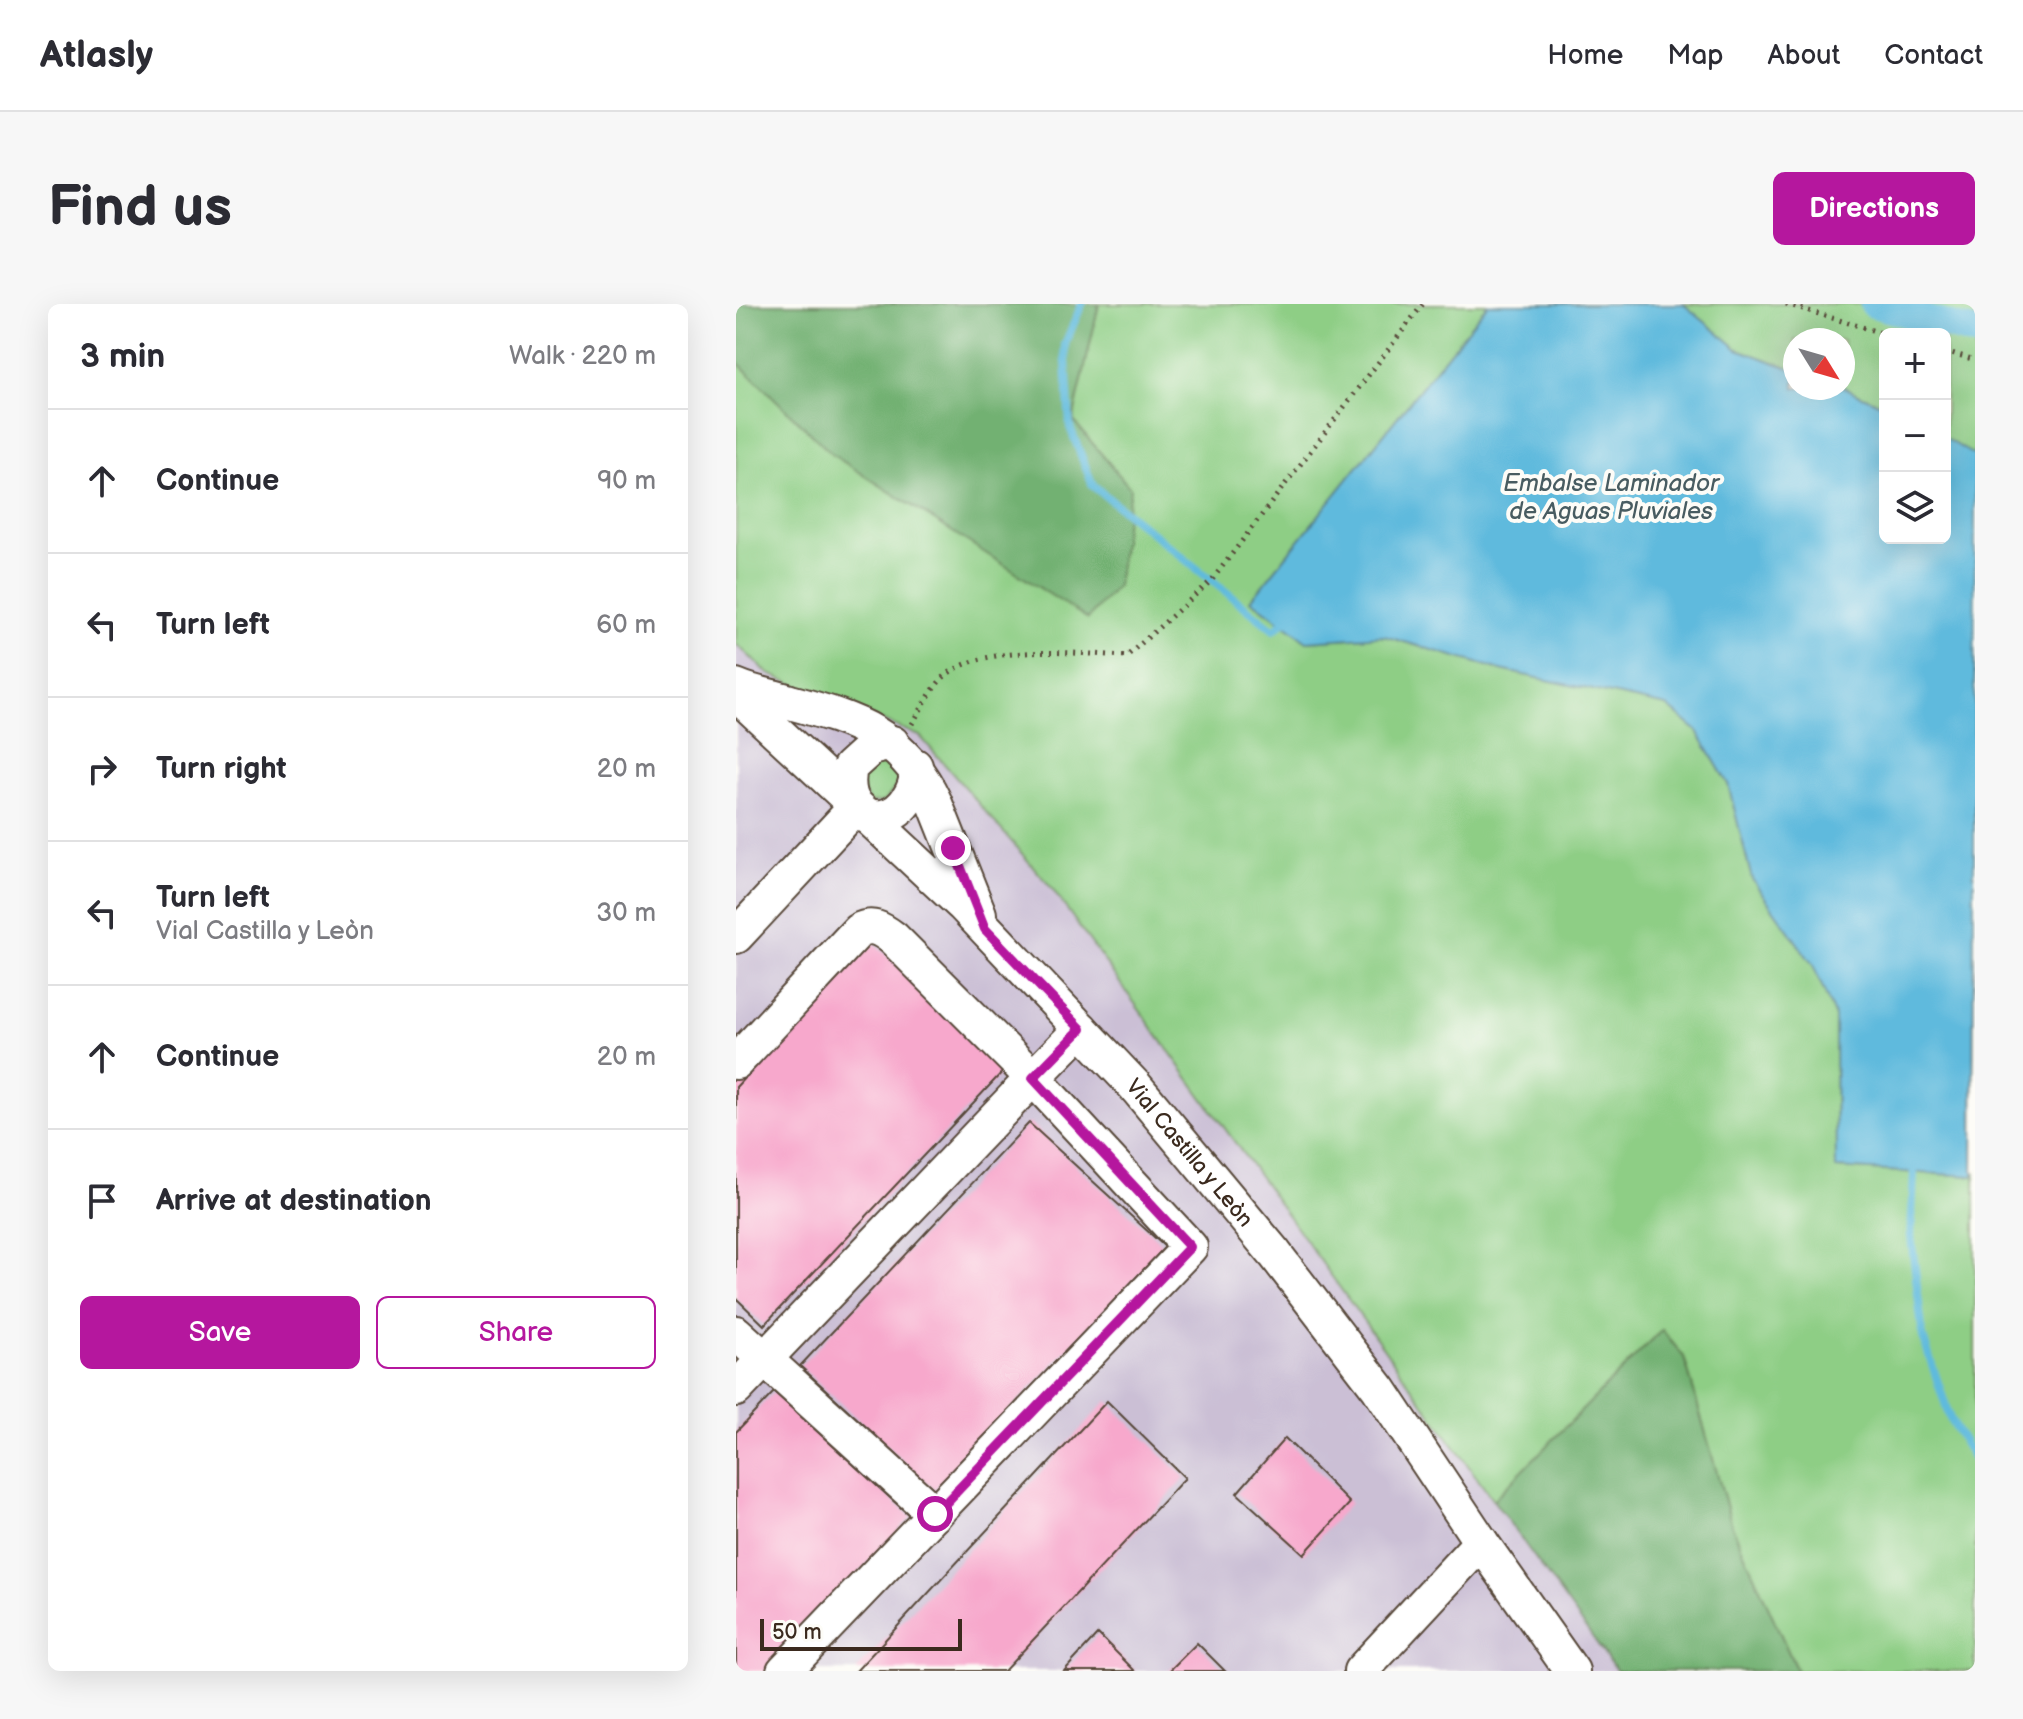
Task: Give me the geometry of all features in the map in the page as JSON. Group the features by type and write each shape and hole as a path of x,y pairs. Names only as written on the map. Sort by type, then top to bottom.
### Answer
{"lane":[{"path":"736,686 838,717 874,732 901,749 934,801 985,929"},
{"name":"Vial Castilla y Leòn","path":"736,694 963,905 1135,1086 1275,1254 1379,1389 1572,1671"},
{"path":"871,748 901,749 917,782 898,809 883,817 859,811 850,799 850,767 871,748"},
{"path":"736,936 859,811"},
{"path":"736,1062 858,931 867,926 880,928 1033,1078 1190,1247 784,1671"},
{"path":"736,1389 1081,1029"},
{"path":"736,1333 935,1514"},
{"path":"1361,1671 1481,1542"}],"path":[{"path":"901,749 941,679 977,659 1054,653 1127,656 1216,576 1423,304"},
{"path":"1786,304 1879,332"},
{"path":"1951,353 1975,360"}],"shaded area":[{"path":"736,644 769,674 920,736 1050,886 1617,1671 736,1671"}],"green space":[{"path":"736,304 1099,304 1073,420 1130,488 1117,586 1088,619 833,455 736,361"},
{"path":"1099,304 1488,304 1251,600 1307,641 1384,636 1501,670 1667,706 1697,731 1728,784 1752,879 1813,965 1835,1017 1836,1168 1973,1176 1975,1173 1975,1671 1797,1671 1732,1526 1684,1357 1662,1330 1493,1500 1050,886 920,736 769,674 736,644 736,360 833,455 1088,618 1130,489 1073,421"},
{"path":"1683,304 1975,304 1975,456 1951,442 1951,328 1879,328 1879,403 1855,392 1855,328 1783,328 1783,366 1738,349"},
{"path":"879,756 897,769 898,784 884,802 869,803 854,771"},
{"path":"1662,1330 1684,1357 1732,1526 1797,1671 1617,1671 1493,1500"}],"water":[{"name":"Embalse Laminador de Aguas Pluviales","path":"1488,304 1683,304 1738,349 1783,366 1783,400 1855,400 1855,392 1879,403 1879,544 1951,544 1951,442 1975,456 1973,1176 1836,1168 1835,1017 1813,965 1752,879 1728,784 1697,731 1667,706 1501,670 1384,636 1307,641 1251,600"}],"building":[{"path":"871,941 1007,1067 764,1325 736,1298 736,1087"},
{"path":"1029,1123 1165,1247 934,1489 800,1366"},
{"path":"774,1392 911,1517 766,1671 736,1671 736,1432"},
{"path":"1107,1401 1185,1478 1004,1671 856,1671"},
{"path":"1285,1438 1350,1503 1304,1554 1237,1493"},
{"path":"1098,1634 1135,1671 1064,1671"},
{"path":"1197,1643 1225,1671 1169,1671"}],"waterway":[{"path":"1082,304 1065,344 1070,427 1093,486 1274,630 1291,616"},
{"path":"1874,304 1975,333"},
{"path":"1912,1165 1911,1236 1923,1337 1950,1419 1975,1461"}],"route":[{"path":"935,1514 1190,1247 1033,1078 1081,1029 985,929 953,848"}]}
